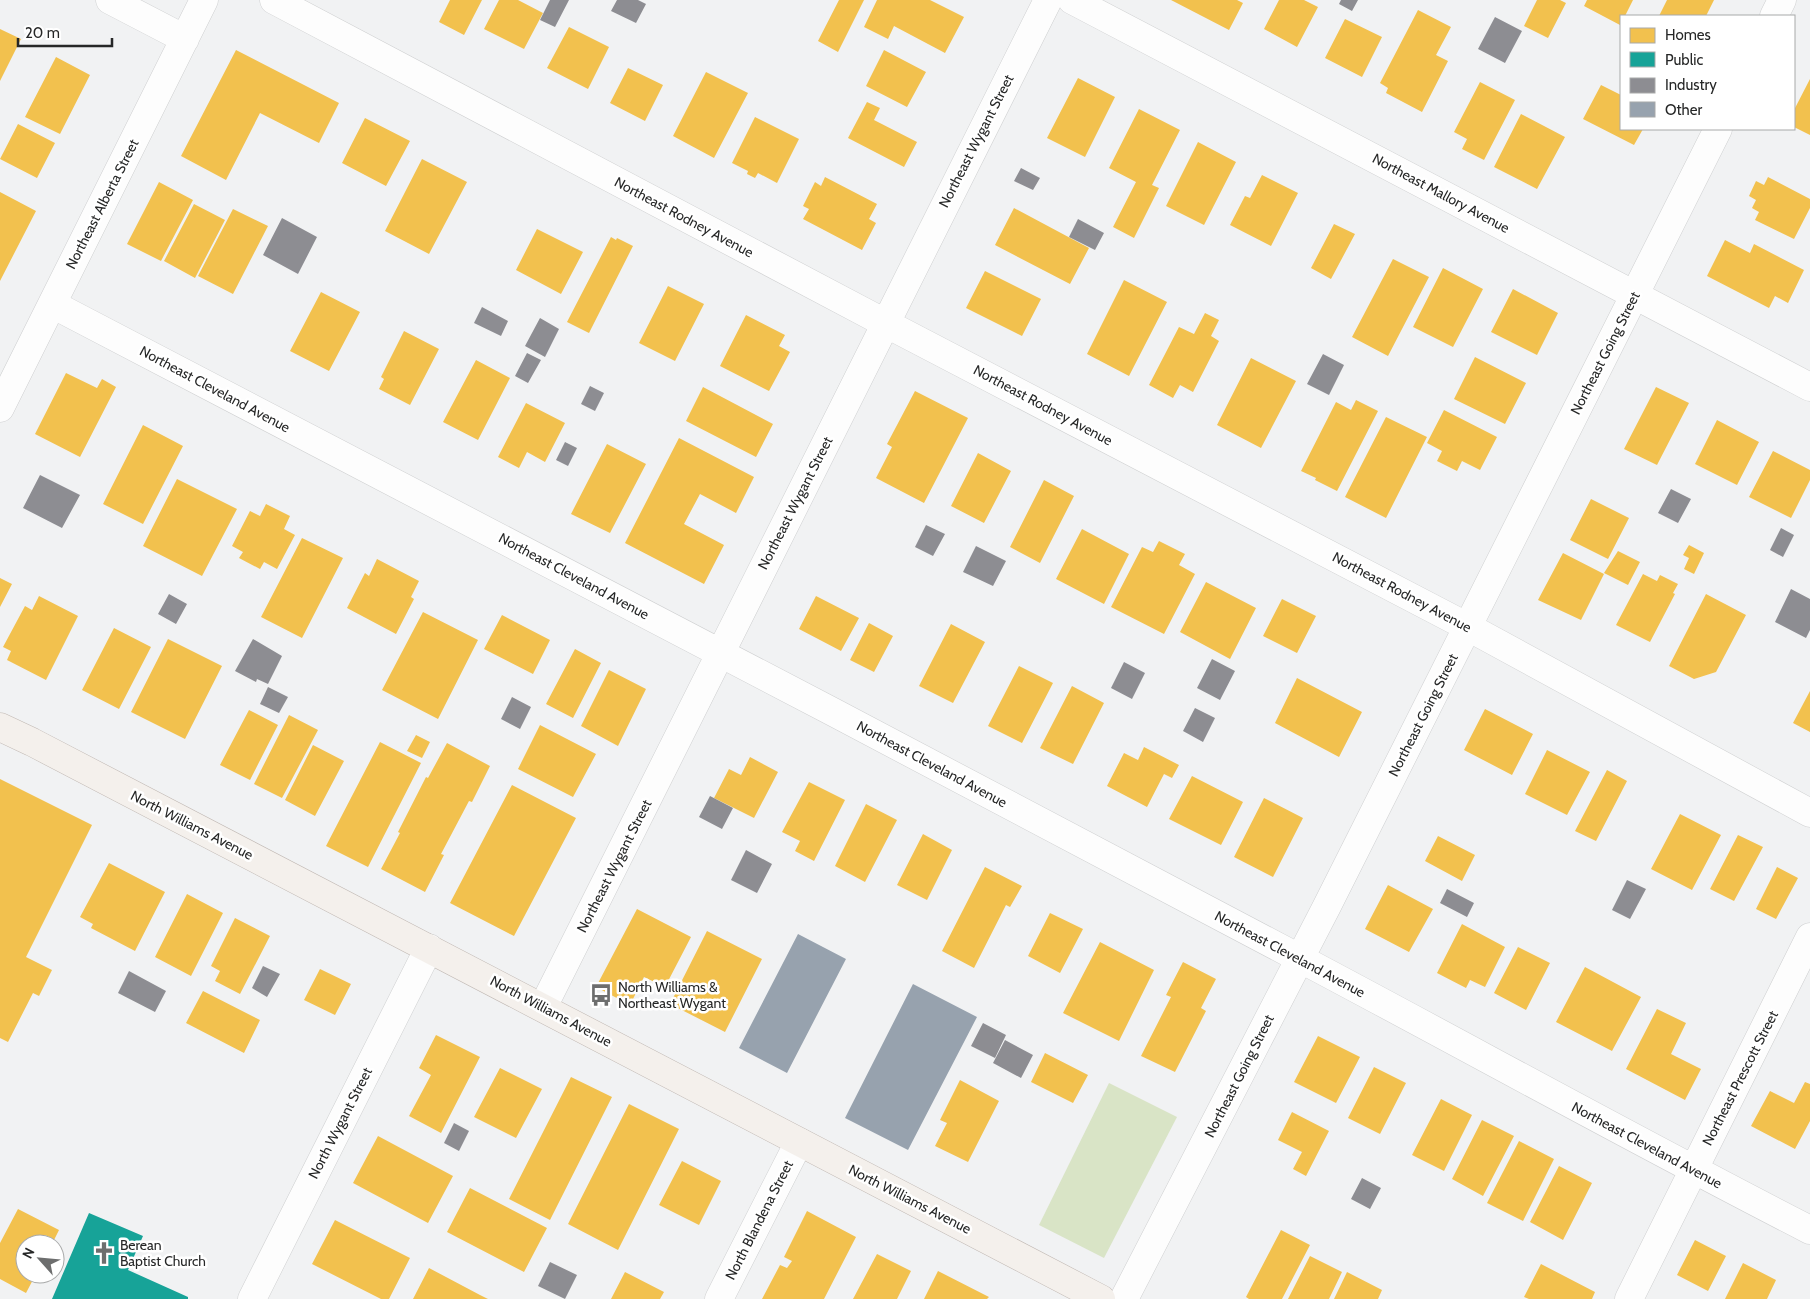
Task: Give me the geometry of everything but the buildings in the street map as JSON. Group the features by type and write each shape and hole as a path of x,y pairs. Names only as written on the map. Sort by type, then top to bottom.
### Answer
{"main road":[{"name":"North Williams Avenue","path":"0,727 543,1007 1101,1299"}],"street":[{"path":"110,0 185,39"},
{"name":"Northeast Alberta Street","path":"3,395 52,304 204,0"},
{"name":"Northeast Rodney Avenue","path":"274,0 885,323 1468,627 1810,812"},
{"name":"Northeast Wygant Street","path":"543,1007 1048,0"},
{"name":"Northeast Mallory Avenue","path":"1072,0 1810,387"},
{"path":"1774,15 1782,0"},
{"name":"Northeast Going Street","path":"1124,1299 1300,958 1718,130"},
{"name":"Northeast Cleveland Avenue","path":"52,304 720,652 1300,958 1693,1170 1810,1230"},
{"name":"Northeast Prescott Street","path":"1629,1299 1810,937"},
{"name":"North Wygant Street","path":"252,1299 429,948"},
{"name":"North Blandena Street","path":"719,1299 799,1142"}],"green space":[{"path":"1109,1083 1177,1117 1104,1258 1039,1225"}],"place":[{"name":"North Williams & Northeast Wygant","path":"601,995"},
{"name":"Berean Baptist Church","path":"104,1253"}]}
